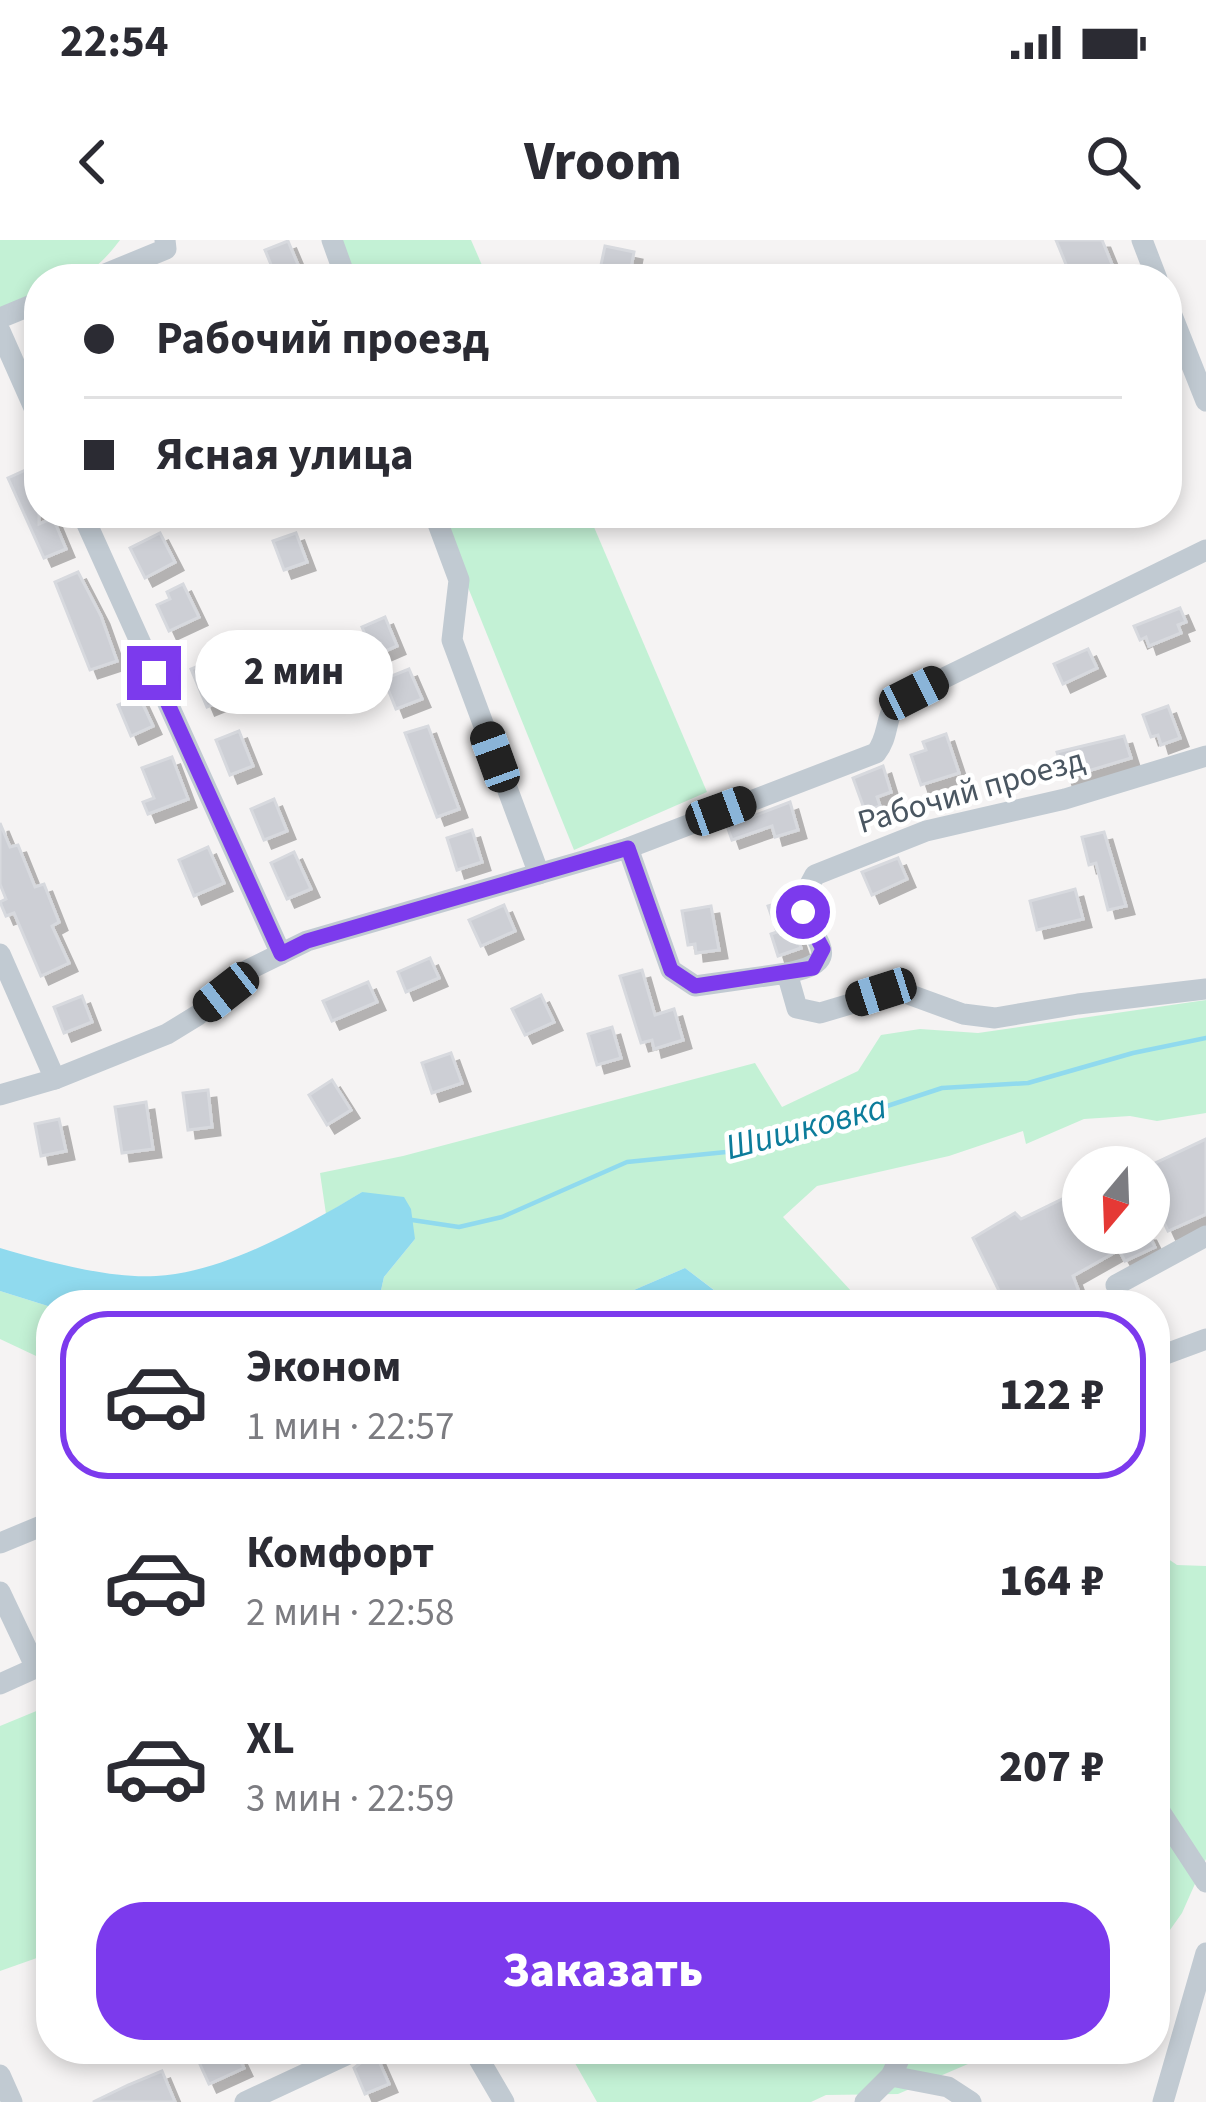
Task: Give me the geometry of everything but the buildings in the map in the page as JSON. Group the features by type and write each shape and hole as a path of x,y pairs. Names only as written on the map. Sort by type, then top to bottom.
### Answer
{"street":[{"path":"130,264 166,249 165,240"},
{"path":"0,331 5,357 24,392"},
{"path":"1182,341 1206,401"},
{"path":"89,528 281,954"},
{"path":"440,528 459,580 452,640 539,874"},
{"path":"0,1095 55,1079 167,1034 198,1015 248,970 307,941 628,848 876,753 899,700 1206,550"},
{"name":"Рабочий проезд","path":"787,974 813,968 821,959 823,949 800,903 814,875 926,831 1065,800 1206,756"},
{"path":"628,848 671,970 695,986 787,974 797,1008 820,1013 897,990 963,1014 995,1018 1206,989"},
{"path":"0,953 55,1079"},
{"path":"1116,1285 1206,1236"},
{"path":"1170,1352 1206,1339"},
{"path":"0,1544 36,1528"},
{"path":"0,1592 36,1653"},
{"path":"0,1684 36,1668"},
{"path":"1170,1827 1206,1882"},
{"path":"1163,2102 1206,1953"},
{"path":"245,2102 326,2064"},
{"path":"482,2064 504,2102"},
{"path":"865,2102 897,2064"},
{"path":"0,2074 12,2102"},
{"path":"891,2076 948,2087 971,2102"}],"green space":[{"path":"0,240 120,240 97,264 24,264 24,299 0,309"},
{"path":"329,240 471,240 481,264 338,264"},
{"path":"444,528 594,528 707,792 574,850"},
{"path":"1206,1000 1206,1113 1157,1121 1130,1116 1084,1119 1026,1144 1023,1131 949,1156 817,1186 783,1217 850,1290 714,1290 685,1268 634,1290 381,1290 384,1277 415,1239 362,1192 326,1214 320,1173 403,1156 755,1063 782,1107 858,1071 881,1035 920,1029 978,1033"},
{"path":"0,1291 36,1302 36,1356 0,1339"},
{"path":"1170,1560 1177,1565 1206,1566 1206,1859 1170,1930"},
{"path":"36,1711 36,1958 0,1971 0,1726"},
{"path":"575,2064 968,2064 898,2094 826,2095 811,2102 597,2102"}],"water":[{"path":"362,1192 404,1197 411,1209 415,1239 384,1277 381,1290 36,1290 36,1302 0,1291 0,1248 98,1272 156,1276 236,1257"},
{"path":"685,1268 714,1290 634,1290"}],"waterway":[{"name":"Шишковка","path":"412,1220 459,1227 502,1217 627,1162 756,1149 942,1088 1028,1083 1206,1038"}],"route":[{"path":"154,673 281,954 307,941 628,848 671,970 695,986 813,968 823,949 803,912"}]}
